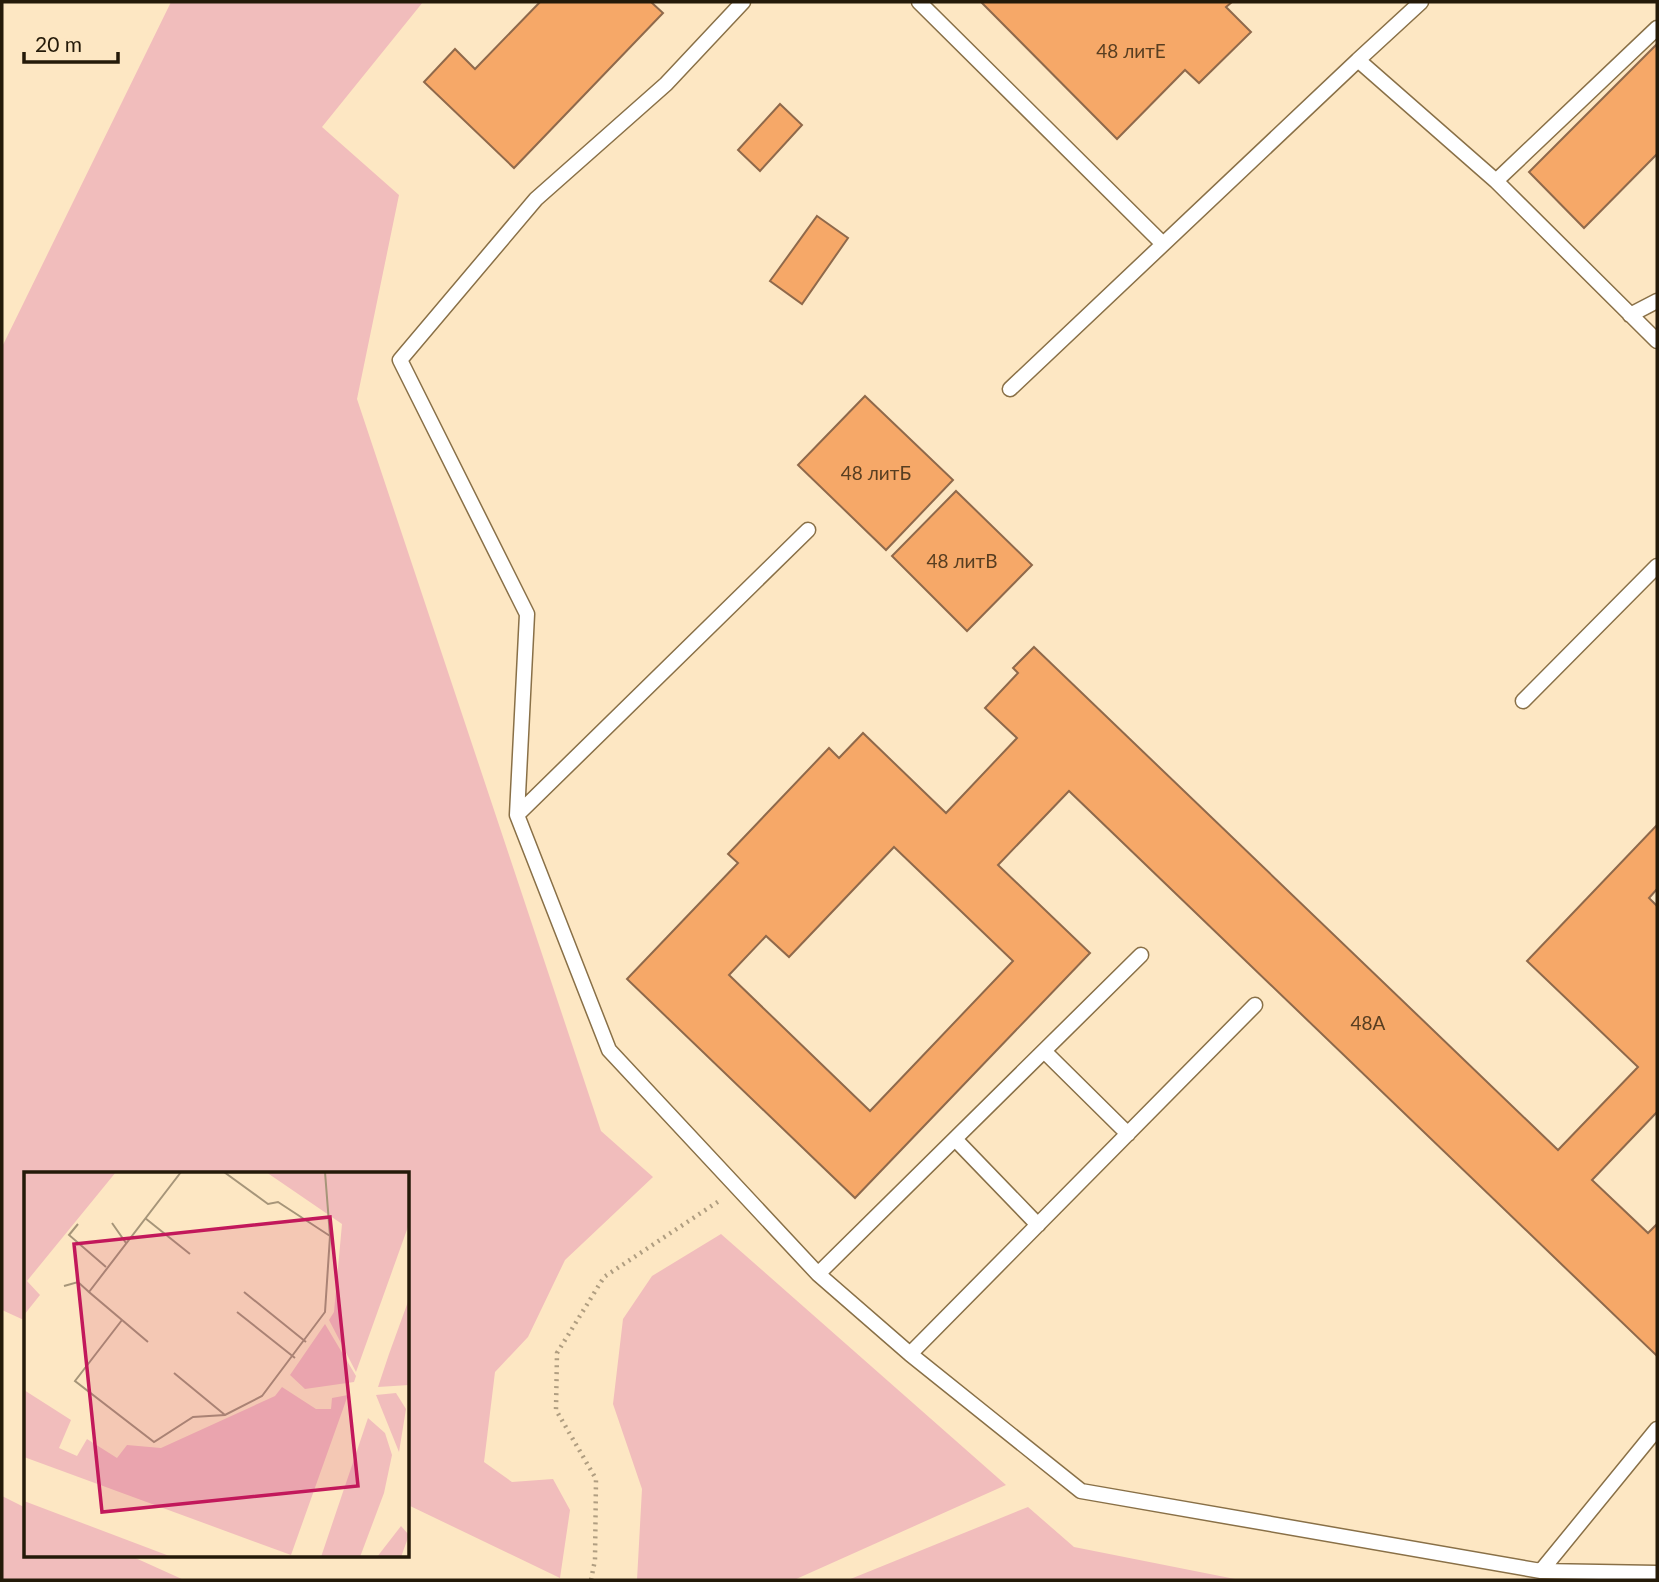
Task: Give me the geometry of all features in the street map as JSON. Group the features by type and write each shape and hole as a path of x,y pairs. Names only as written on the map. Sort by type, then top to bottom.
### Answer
{"lane":[{"path":"743,2 666,84 536,199 400,360 527,614 517,815 609,1050 818,1274 911,1354 1080,1491 1541,1570 1657,1573"},
{"path":"919,2 1162,243"},
{"path":"1010,389 1421,2"},
{"path":"1496,181 1657,28"},
{"path":"1358,60 1496,181 1657,341"},
{"path":"1630,315 1657,301"},
{"path":"517,815 808,530"},
{"path":"1523,701 1657,566"},
{"path":"818,1274 1140,955"},
{"path":"911,1354 1255,1005"},
{"path":"1044,1051 1128,1134"},
{"path":"955,1139 1038,1225"},
{"path":"1541,1570 1657,1429"}],"path":[{"path":"591,1580 595,1560 596,1479 556,1410 557,1353 604,1277 737,1189"}],"shaded area":[{"path":"171,2 423,2 322,127 399,195 357,399 601,1131 653,1177 565,1260 528,1337 495,1372 484,1462 512,1482 553,1479 570,1510 560,1578 410,1506 410,1172 24,1172 24,1320 2,1310 2,347"},
{"path":"721,1234 1006,1485 794,1580 637,1580 642,1489 613,1404 623,1319 652,1276"},
{"path":"2,1496 24,1507 24,1558 135,1558 184,1580 2,1580"},
{"path":"1028,1507 1074,1547 1240,1580 848,1580"}],"building":[{"path":"540,2 651,2 663,13 514,168 424,82 455,49 475,69"},
{"path":"981,2 1232,2 1226,7 1251,32 1199,83 1185,70 1117,139"},
{"path":"1657,44 1657,154 1584,228 1529,172"},
{"path":"780,104 802,125 760,171 738,150"},
{"path":"817,216 848,238 802,304 770,281"},
{"path":"865,396 953,480 886,550 798,465"},
{"path":"956,491 1032,565 967,631 892,556"},
{"path":"1034,647 1558,1150 1638,1067 1527,961 1657,825 1657,889 1649,898 1657,906 1657,1112 1592,1180 1648,1233 1657,1224 1657,1356 1069,791 998,865 1090,953 855,1198 627,979 738,863 728,854 829,748 839,758 863,733 946,813 1017,738 985,708 1018,673 1013,668","holes":["894,847 1013,961 870,1111 729,975 766,936 789,957"]}]}
